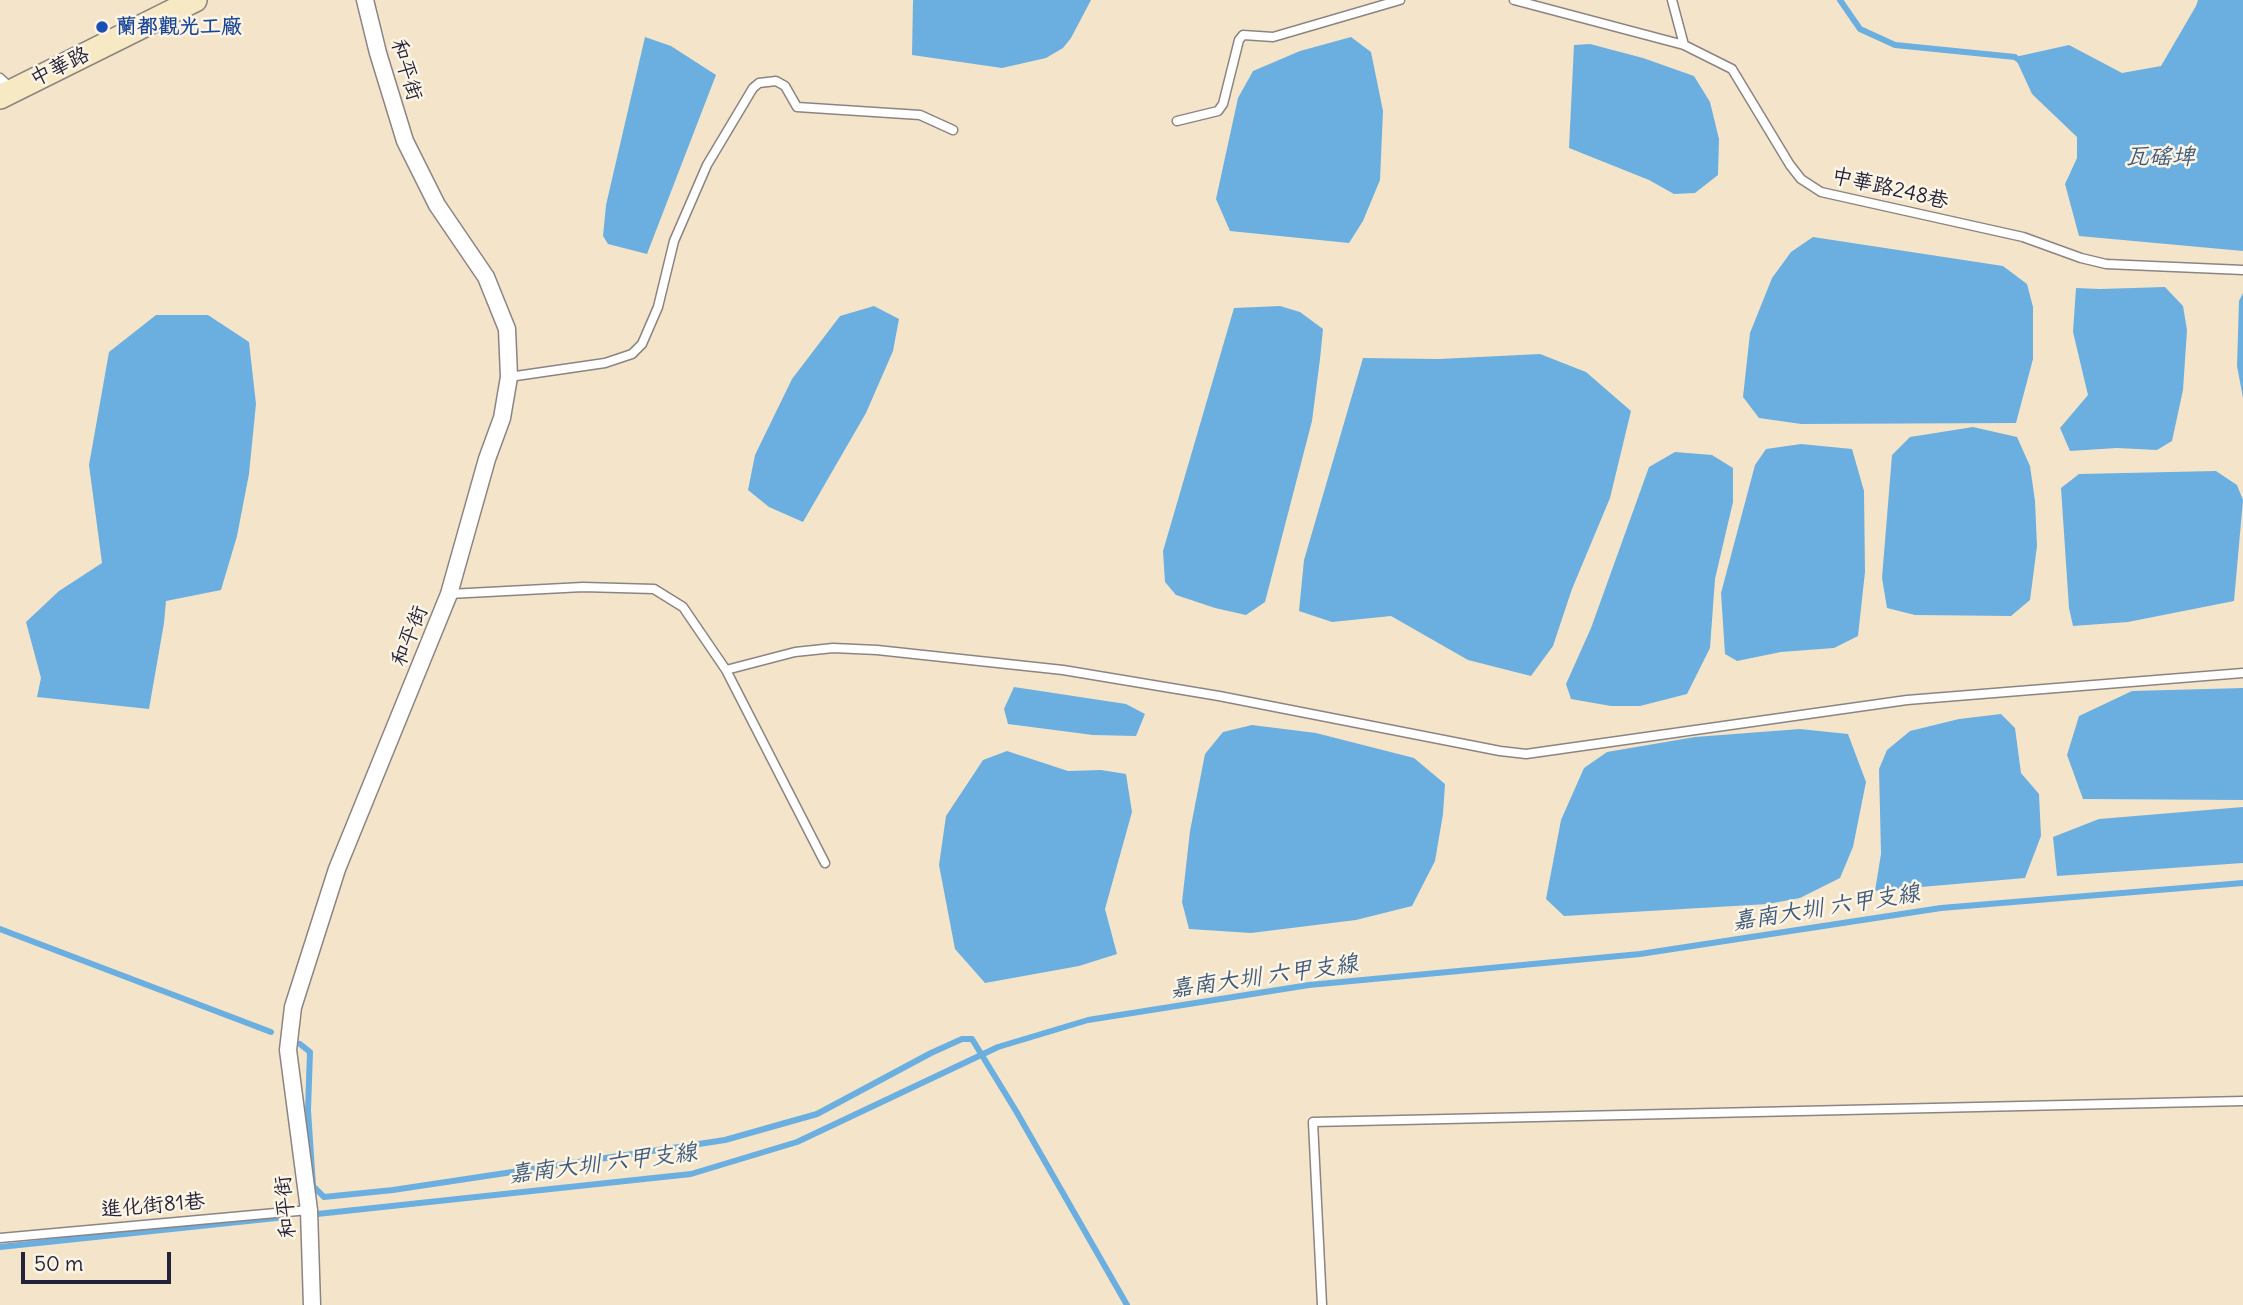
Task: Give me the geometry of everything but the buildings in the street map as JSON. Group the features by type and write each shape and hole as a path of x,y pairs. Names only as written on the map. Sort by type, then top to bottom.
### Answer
{"street":[{"name":"中華路","path":"5,88 195,0"},
{"name":"和平街","path":"312,1305 309,1210 288,1050 293,1007 337,869 449,594 487,459 502,418 509,377 507,329 486,277 437,205 405,141 365,0"}],"lane":[{"path":"1177,121 1218,111 1223,104 1239,40 1243,35 1273,37 1400,0"},
{"name":"中華路248巷","path":"1514,0 1684,45 1732,69 1790,165 1801,179 1821,192 2023,237 2106,264 2243,270"},
{"path":"1672,0 1684,45"},
{"path":"509,377 606,363 632,354 642,344 658,307 674,241 707,165 753,88 759,83 776,81 785,86 797,107 920,115 953,130"},
{"path":"449,594 583,587 654,589 683,607 726,670 825,863"},
{"path":"726,670 795,652 833,648 1063,670 1219,696 1526,754 1907,700 2243,674"},
{"path":"1322,1305 1313,1122 2243,1101"},
{"name":"進化街81巷","path":"0,1238 309,1210"}],"water":[{"path":"913,0 1091,0 1063,48 1046,58 1002,68 912,55"},
{"name":"瓦磘埤","path":"2198,0 2243,0 2243,251 2079,236 2065,184 2077,158 2077,137 2032,94 2015,57 2069,45 2122,73 2161,66"},
{"path":"645,37 671,46 716,75 647,254 608,244 603,236 606,205"},
{"path":"1351,37 1371,52 1383,111 1380,180 1363,221 1349,243 1230,231 1216,199 1238,98 1253,71 1300,51"},
{"path":"1590,44 1643,58 1694,76 1710,102 1719,139 1718,175 1695,193 1674,194 1649,180 1569,148 1574,45"},
{"path":"1813,237 2003,266 2027,284 2033,307 2033,359 2016,423 1801,424 1759,418 1743,397 1750,333 1772,278 1791,252"},
{"path":"2165,287 2183,306 2187,330 2183,390 2172,441 2157,450 2117,448 2070,451 2060,428 2088,395 2073,332 2076,288"},
{"path":"2243,293 2243,398 2237,366 2239,301"},
{"path":"874,306 899,319 893,351 866,413 803,522 769,507 748,490 755,455 792,379 840,316"},
{"path":"1280,306 1300,312 1323,329 1320,359 1312,421 1265,602 1246,615 1176,595 1165,582 1163,551 1234,308"},
{"path":"156,315 208,315 249,342 256,404 249,474 237,536 221,590 166,601 149,709 37,697 41,678 26,622 59,591 102,563 89,465 109,352"},
{"path":"1540,354 1586,372 1631,411 1610,498 1572,589 1553,646 1531,676 1468,660 1391,616 1332,622 1299,611 1304,560 1363,358 1439,359"},
{"path":"1973,427 2017,437 2030,466 2037,546 2030,600 2011,616 1915,615 1887,608 1882,578 1892,455 1910,437"},
{"path":"1801,444 1852,449 1864,491 1865,572 1858,636 1834,648 1781,652 1737,661 1725,654 1721,593 1755,465 1766,449"},
{"path":"1675,452 1712,455 1733,468 1733,502 1715,579 1710,648 1687,694 1640,706 1611,706 1571,699 1566,684 1591,628 1649,467"},
{"path":"2216,471 2237,485 2243,500 2234,601 2128,622 2073,626 2069,608 2061,488 2079,474"},
{"path":"1014,687 1126,704 1145,714 1136,736 1093,735 1008,724 1004,709"},
{"path":"2243,688 2243,800 2083,799 2067,755 2079,716 2132,691"},
{"path":"2001,714 2015,728 2021,773 2039,794 2041,836 2025,878 1875,891 1881,854 1879,769 1887,750 1910,731 1959,719"},
{"path":"1252,725 1316,733 1414,758 1445,784 1435,861 1412,906 1356,920 1251,933 1189,929 1182,902 1190,831 1205,754 1223,732"},
{"path":"1800,729 1848,734 1866,782 1853,847 1840,878 1800,898 1768,904 1564,916 1546,899 1561,820 1584,768 1607,752 1695,737"},
{"path":"1007,751 1068,771 1101,770 1126,774 1132,812 1105,909 1117,954 1079,966 985,983 955,949 939,865 946,816 983,760"},
{"path":"2243,807 2243,863 2057,876 2053,837 2099,819"}],"waterway":[{"path":"1840,0 1860,29 1895,45 2015,57 2020,61"},
{"name":"嘉南大圳 六甲支線","path":"317,1214 691,1174 797,1142 998,1047 1088,1020 1309,985 1640,954 1941,908 2243,883"},
{"path":"0,929 271,1032"},
{"path":"300,1044 310,1052 308,1110 313,1186 324,1197 393,1190 725,1140 817,1114 931,1053 962,1039 972,1039 1127,1305"},
{"name":"嘉南大圳 六甲支線","path":"0,1247 286,1217"}],"place":[{"name":"蘭都觀光工廠","path":"102,27"}]}
